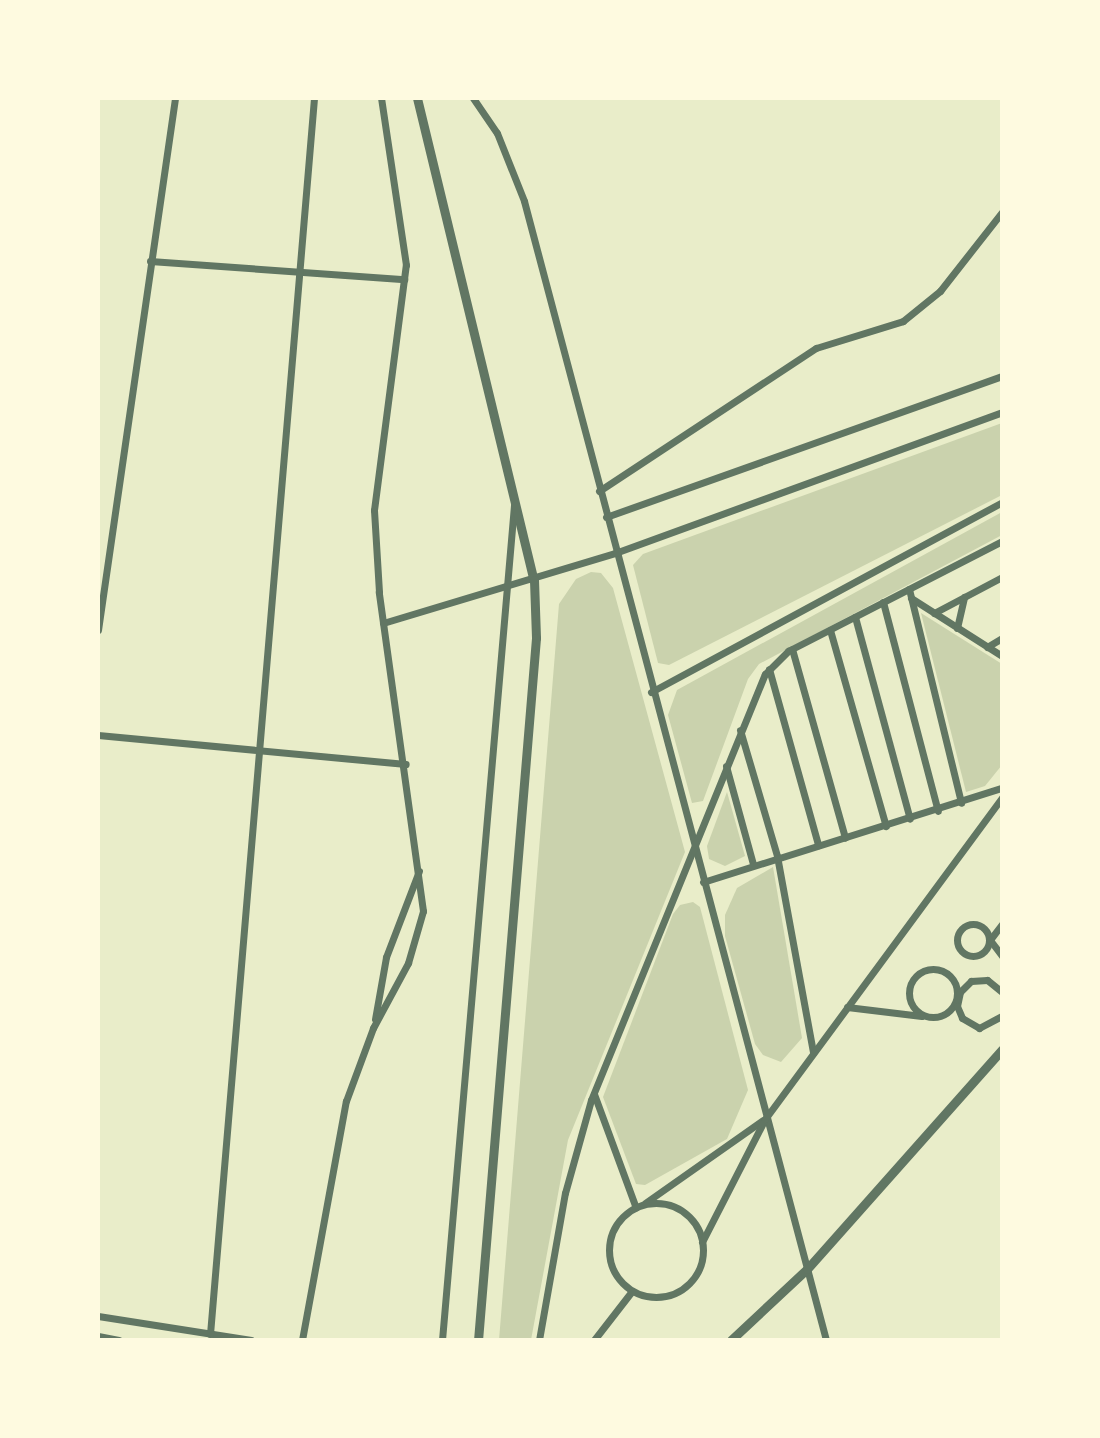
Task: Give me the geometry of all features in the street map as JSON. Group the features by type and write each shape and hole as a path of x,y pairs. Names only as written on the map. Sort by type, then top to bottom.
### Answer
{"street":[{"path":"98,630 175,98"},
{"path":"210,1334 314,98"},
{"path":"302,1340 346,1101 373,1028 408,963 423,911 406,764 383,623 374,510 404,279 381,98"},
{"path":"417,98 534,580 536,638 478,1340"},
{"path":"473,98 497,133 524,201 692,849 826,1340"},
{"path":"599,491 816,348 903,321 940,291 1002,212"},
{"path":"150,261 404,279"},
{"path":"606,517 1002,376"},
{"path":"383,623 534,580 615,553 1002,412"},
{"path":"651,692 1002,502"},
{"path":"442,1340 514,505"},
{"path":"539,1340 565,1193 594,1093 740,730 769,669 792,649 883,602 910,594 1002,541"},
{"path":"934,613 1002,578"},
{"path":"910,594 1002,656"},
{"path":"910,594 961,803"},
{"path":"957,628 964,597"},
{"path":"883,602 938,811"},
{"path":"855,617 910,819"},
{"path":"830,630 886,826"},
{"path":"987,647 1002,638"},
{"path":"792,649 845,838"},
{"path":"769,669 818,845"},
{"path":"740,730 777,856 813,1053"},
{"path":"98,735 406,764"},
{"path":"726,766 753,864"},
{"path":"703,882 777,856 938,811 1002,788"},
{"path":"702,1242 765,1119 1002,797"},
{"path":"373,1028 386,957 420,869"},
{"path":"1002,924 990,940 986,950 972,956 959,949 956,938 971,923 981,926 990,940 1002,956"},
{"path":"927,1017 913,1008 908,993 920,972 936,969 950,976 967,1023 992,1025 1002,1022"},
{"path":"847,1007 927,1017 942,1016 965,986 979,980 994,983 1002,992"},
{"path":"992,1025 1002,1016"},
{"path":"731,1340 807,1269 1002,1049"},
{"path":"594,1093 639,1207"},
{"path":"639,1207 673,1206 687,1214 702,1242 703,1258 688,1285 661,1297 632,1291 612,1268 609,1252 617,1223 639,1207 765,1119"},
{"path":"594,1340 632,1291"},
{"path":"98,1316 251,1340"},
{"path":"98,1336 119,1340"}],"green space":[{"path":"1002,423 1002,495 669,665 658,663 633,565 643,554"},
{"path":"1002,512 1002,535 759,664 748,679 703,801 692,803 668,715 677,690"},
{"path":"591,572 601,573 613,588 685,852 568,1140 531,1340 499,1340 559,604 576,579"},
{"path":"921,613 1002,664 1002,765 985,786 966,792"},
{"path":"727,792 745,856 725,866 709,859 707,846"},
{"path":"773,867 802,1038 781,1062 763,1055 755,1044 725,936 725,915 737,888"},
{"path":"693,902 700,907 748,1090 727,1139 645,1185 636,1184 603,1097 673,914 680,905"}]}
